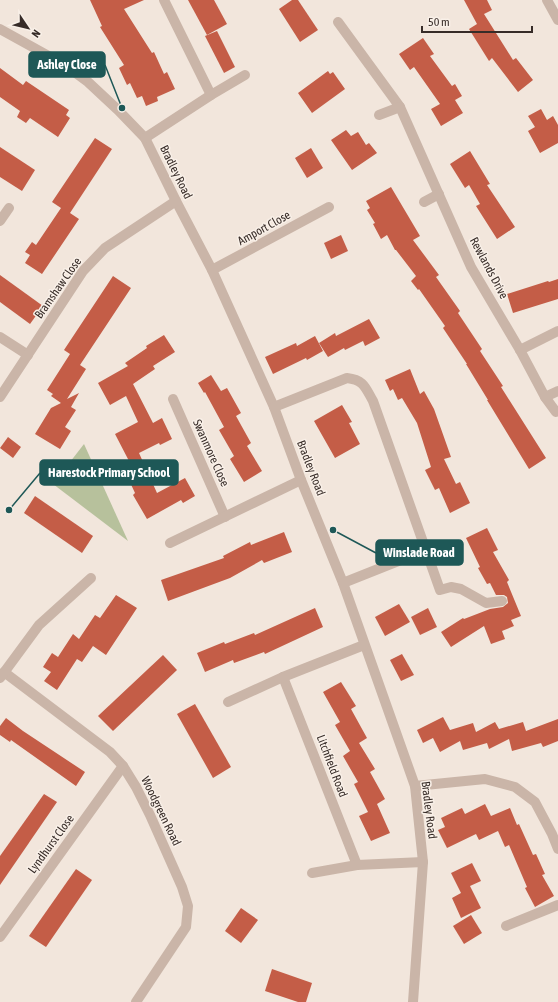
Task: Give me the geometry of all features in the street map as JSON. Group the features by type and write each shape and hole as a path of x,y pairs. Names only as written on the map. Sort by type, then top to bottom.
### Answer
{"street":[{"path":"164,0 211,95"},
{"path":"547,0 558,20"},
{"name":"Rewlands Drive","path":"338,22 400,108 470,266 520,350 545,397 556,412"},
{"name":"Bradley Road","path":"0,29 65,65 88,82 145,138 212,270 274,407 301,480 343,583 415,786 423,862 413,1002"},
{"path":"145,138 211,95 245,75"},
{"path":"379,115 400,108"},
{"path":"424,202 439,194"},
{"name":"Bramshaw Close","path":"0,397 84,271 105,248 176,201"},
{"name":"Amport Close","path":"212,270 329,207"},
{"path":"0,221 9,208"},
{"path":"520,350 558,331"},
{"path":"0,337 28,355"},
{"path":"274,407 347,378 356,379 364,385 373,401 440,590 451,587 461,589 486,602 502,601"},
{"path":"545,397 558,391"},
{"name":"Swanmore Close","path":"173,399 225,517"},
{"path":"170,543 301,480"},
{"path":"343,583 426,550"},
{"path":"2,675 39,625 91,578"},
{"path":"228,702 283,677 364,645"},
{"name":"Woodgreen Road","path":"2,675 110,752 124,766 150,815 182,887 188,906 186,927 136,1002"},
{"name":"Litchfield Road","path":"283,677 357,865"},
{"name":"Lyndhurst Close","path":"0,937 124,766"},
{"path":"415,786 485,779 515,787 534,802 552,834 558,849"},
{"path":"312,873 357,865 423,862"},
{"path":"506,926 558,905"}],"green space":[{"path":"84,444 128,541 53,484"}],"building":[{"path":"90,0 144,0 124,9 152,53 154,52 164,74 167,72 175,89 157,97 158,101 146,106 142,96 137,98 130,83 127,85 119,68 124,65 100,27 102,26"},
{"path":"188,0 214,0 227,24 207,35"},
{"path":"292,0 298,0 318,30 300,42 279,9"},
{"path":"464,0 487,0 492,10 484,14 513,60 516,58 533,80 518,92 492,58 489,61 469,29 477,24"},
{"path":"217,31 235,67 224,73 205,36"},
{"path":"423,38 434,54 430,56 452,86 455,84 462,96 455,100 463,113 441,126 431,109 440,104 414,67 410,70 399,54"},
{"path":"0,68 23,85 26,81 69,110 66,115 70,118 58,137 30,118 26,123 17,117 20,111 0,97"},
{"path":"328,71 330,74 333,72 345,89 312,113 298,93"},
{"path":"541,109 547,120 553,116 558,125 558,143 540,153 528,131 535,127 528,116"},
{"path":"346,130 351,136 358,132 366,145 369,143 377,153 352,170 331,140"},
{"path":"95,138 112,149 70,213 79,219 42,274 25,263 30,255 25,252 32,242 36,245 61,208 52,202"},
{"path":"0,147 35,170 22,191 0,177"},
{"path":"311,148 323,168 307,178 295,158"},
{"path":"470,151 490,184 487,185 515,227 497,239 476,206 480,204 469,185 465,188 450,164"},
{"path":"391,187 420,236 413,240 439,275 436,277 460,311 458,313 482,349 480,351 503,386 501,387 546,458 529,469 467,364 443,328 445,326 419,289 418,290 411,281 416,276 395,250 387,235 381,239 373,224 375,223 367,210 370,208 366,201"},
{"path":"341,235 348,251 331,259 324,243"},
{"path":"0,275 43,306 30,324 0,302"},
{"path":"113,276 131,288 80,365 86,369 67,399 79,393 71,407 76,410 65,427 71,431 60,449 35,434 51,408 61,403 51,396 53,394 47,390 70,354 64,350"},
{"path":"558,279 558,299 513,313 507,294"},
{"path":"369,319 380,338 365,346 363,341 345,350 344,348 328,357 319,343 335,333 336,336"},
{"path":"164,335 175,352 153,366 155,369 133,384 153,423 162,418 172,439 160,445 159,443 139,453 157,493 185,478 195,496 183,503 181,500 147,519 133,495 135,493 122,465 129,461 115,434 138,422 126,396 110,405 98,383 128,366 125,363 147,348 146,346"},
{"path":"315,336 323,351 307,360 306,358 273,374 265,357 296,343 297,346"},
{"path":"410,369 420,394 424,391 434,409 451,457 444,459 456,484 460,482 470,503 450,513 439,488 435,490 425,470 431,467 417,423 402,398 398,400 393,389 390,391 385,380"},
{"path":"211,375 221,391 227,388 241,413 236,416 251,443 247,446 262,471 244,482 230,459 234,456 219,430 224,427 205,392 204,393 198,383"},
{"path":"342,405 352,422 349,423 360,444 335,458 314,421"},
{"path":"8,437 21,447 13,458 0,448"},
{"path":"35,496 93,536 82,553 24,513"},
{"path":"487,528 498,550 493,552 509,580 507,582 521,616 511,620 514,626 502,631 505,639 491,644 484,626 451,647 441,632 463,618 464,619 490,609 503,607 508,603 507,597 504,595 496,595 490,583 487,584 478,568 480,567 466,538"},
{"path":"284,532 292,552 264,563 262,560 230,578 168,601 161,580 224,558 223,556 250,542 251,545"},
{"path":"116,595 137,608 106,655 93,646 82,662 77,659 57,690 44,681 51,672 43,667 52,653 58,657 73,634 79,639 95,615 100,618"},
{"path":"399,604 410,622 385,636 375,617"},
{"path":"315,608 323,627 265,654 264,652 234,663 233,660 205,672 197,653 224,642 225,644 254,633 255,635"},
{"path":"428,608 437,627 420,635 411,617"},
{"path":"402,654 414,675 401,681 390,660"},
{"path":"163,655 177,670 113,731 98,716"},
{"path":"341,682 356,706 351,709 367,738 359,743 375,769 370,772 385,799 377,804 390,833 371,841 359,816 368,812 354,784 358,782 343,756 350,751 335,725 340,722 323,692"},
{"path":"195,704 231,767 213,778 177,714"},
{"path":"443,717 450,730 473,723 476,732 495,722 499,729 523,722 526,731 558,719 558,741 543,747 541,743 512,751 509,739 489,749 487,743 463,750 460,741 440,752 433,738 423,743 417,730"},
{"path":"6,718 85,772 76,786 11,740 10,742 0,735 0,726"},
{"path":"44,794 57,802 0,885 0,856"},
{"path":"485,804 491,816 510,808 533,855 536,854 545,874 542,875 554,896 535,907 525,888 527,887 509,845 505,847 498,831 479,840 476,834 447,848 438,830 445,827 441,818 462,808 465,814"},
{"path":"472,863 481,881 470,886 481,908 461,918 452,898 461,893 451,873"},
{"path":"76,869 92,880 46,947 29,936"},
{"path":"241,908 258,920 241,943 225,931"},
{"path":"471,915 482,933 464,944 453,926"},
{"path":"272,969 312,983 306,1002 298,1002 265,991"}],"place":[{"name":"Ashley Close","path":"122,108"},
{"name":"Harestock Primary School","path":"9,510"},
{"name":"Winslade Road","path":"333,530"}]}
